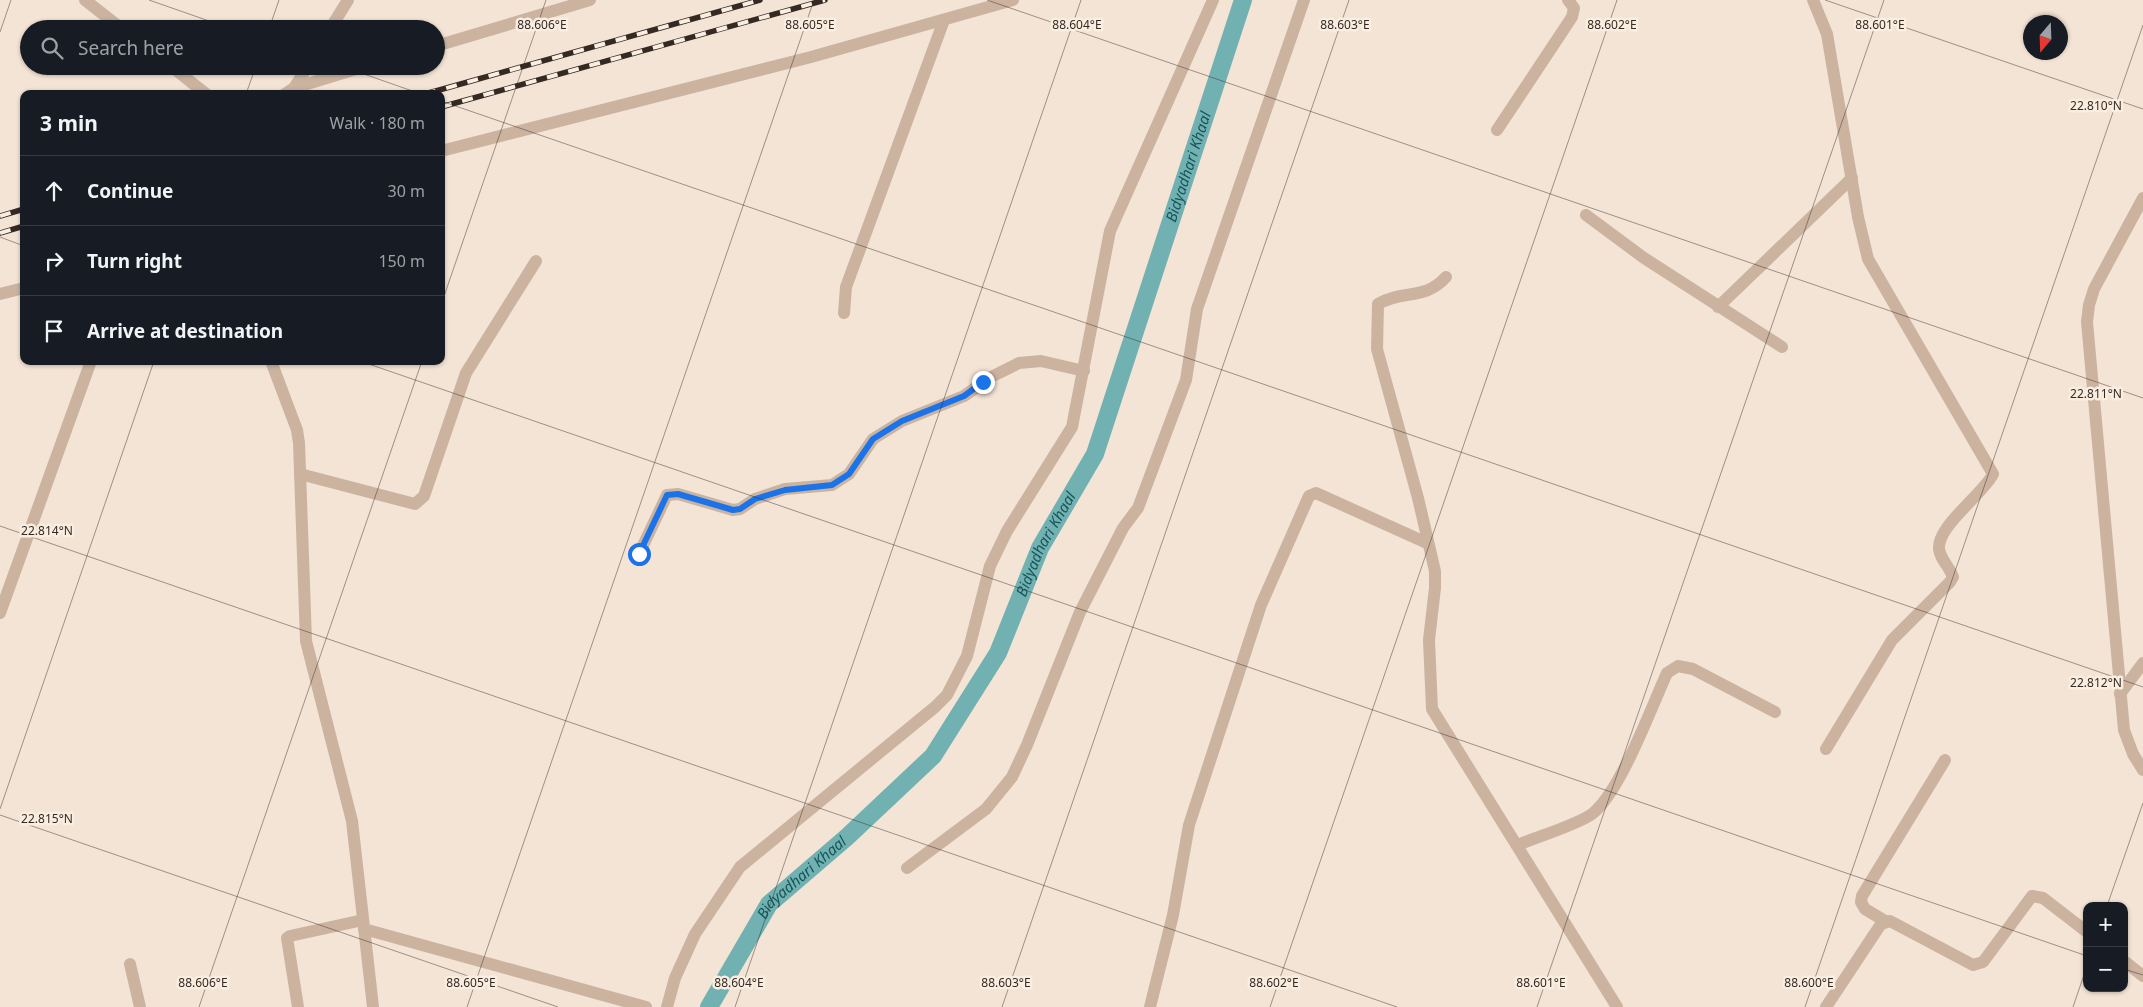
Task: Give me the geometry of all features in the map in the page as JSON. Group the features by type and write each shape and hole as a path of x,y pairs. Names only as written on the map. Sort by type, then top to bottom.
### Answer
{"street":[{"path":"85,0 111,20"},
{"path":"336,20 348,0"},
{"path":"445,43 590,0"},
{"path":"445,150 811,57 1014,0"},
{"path":"667,1007 675,978 695,934 740,867 947,695 966,656 990,566 1006,531 1072,426 1110,231 1213,0"},
{"path":"906,868 986,809 1012,777 1027,745 1080,612 1123,528 1138,508 1186,380 1197,309 1304,0"},
{"path":"1497,130 1572,18 1574,8 1568,0"},
{"path":"1813,0 1827,34 1862,235 1871,266 1993,474 1942,534 1940,553 1951,571 1953,577 1950,582 1892,640 1826,749"},
{"path":"844,313 846,287 944,20"},
{"path":"182,75 201,90"},
{"path":"291,90 302,75"},
{"path":"293,90 339,75"},
{"path":"1718,307 1852,178"},
{"path":"2143,198 2094,289 2088,305 2087,322 2124,730 2133,754 2143,770"},
{"path":"1586,215 1644,258 1718,307 1782,346"},
{"path":"300,474 415,504 424,496 466,373 536,262"},
{"path":"1446,277 1438,286 1425,293 1392,297 1378,304 1377,349 1418,498 1435,571 1429,640 1432,709 1618,1007"},
{"path":"0,294 20,289"},
{"path":"639,554 667,495 678,494 733,510 740,509 755,499 785,490 832,485 849,474 873,439 902,421 964,396 991,377 1019,363 1041,361 1084,371"},
{"path":"0,613 90,365"},
{"path":"273,365 297,430 306,641 352,821 373,1007"},
{"path":"1150,1007 1173,915 1190,825 1261,605 1309,496 1316,493 1427,543"},
{"path":"2120,694 2143,663"},
{"path":"1518,845 1590,815 1604,803 1617,782 1667,673 1678,666 1693,669 1775,712"},
{"path":"1945,760 1862,896 1861,902 1865,909 1885,921 1890,921 1974,965 1983,962 2032,896 2043,898 2083,929"},
{"path":"1826,1007 1881,924 1885,921"},
{"path":"298,1007 287,938 364,924 646,1007"},
{"path":"130,964 140,1007"},
{"path":"2128,964 2143,976"}],"waterway":[{"name":"Bidyadhari Khaal","path":"709,1007 769,904 847,837 933,756 998,653 1040,548 1095,454 1243,0"}],"railway":[{"path":"439,90 760,0"},
{"path":"445,106 825,0"},
{"path":"0,216 20,210"},
{"path":"0,233 20,227"}],"route":[{"path":"639,554 667,495 678,494 733,510 740,509 755,499 785,490 832,485 849,474 873,439 902,421 923,411 964,396 983,382"}]}
